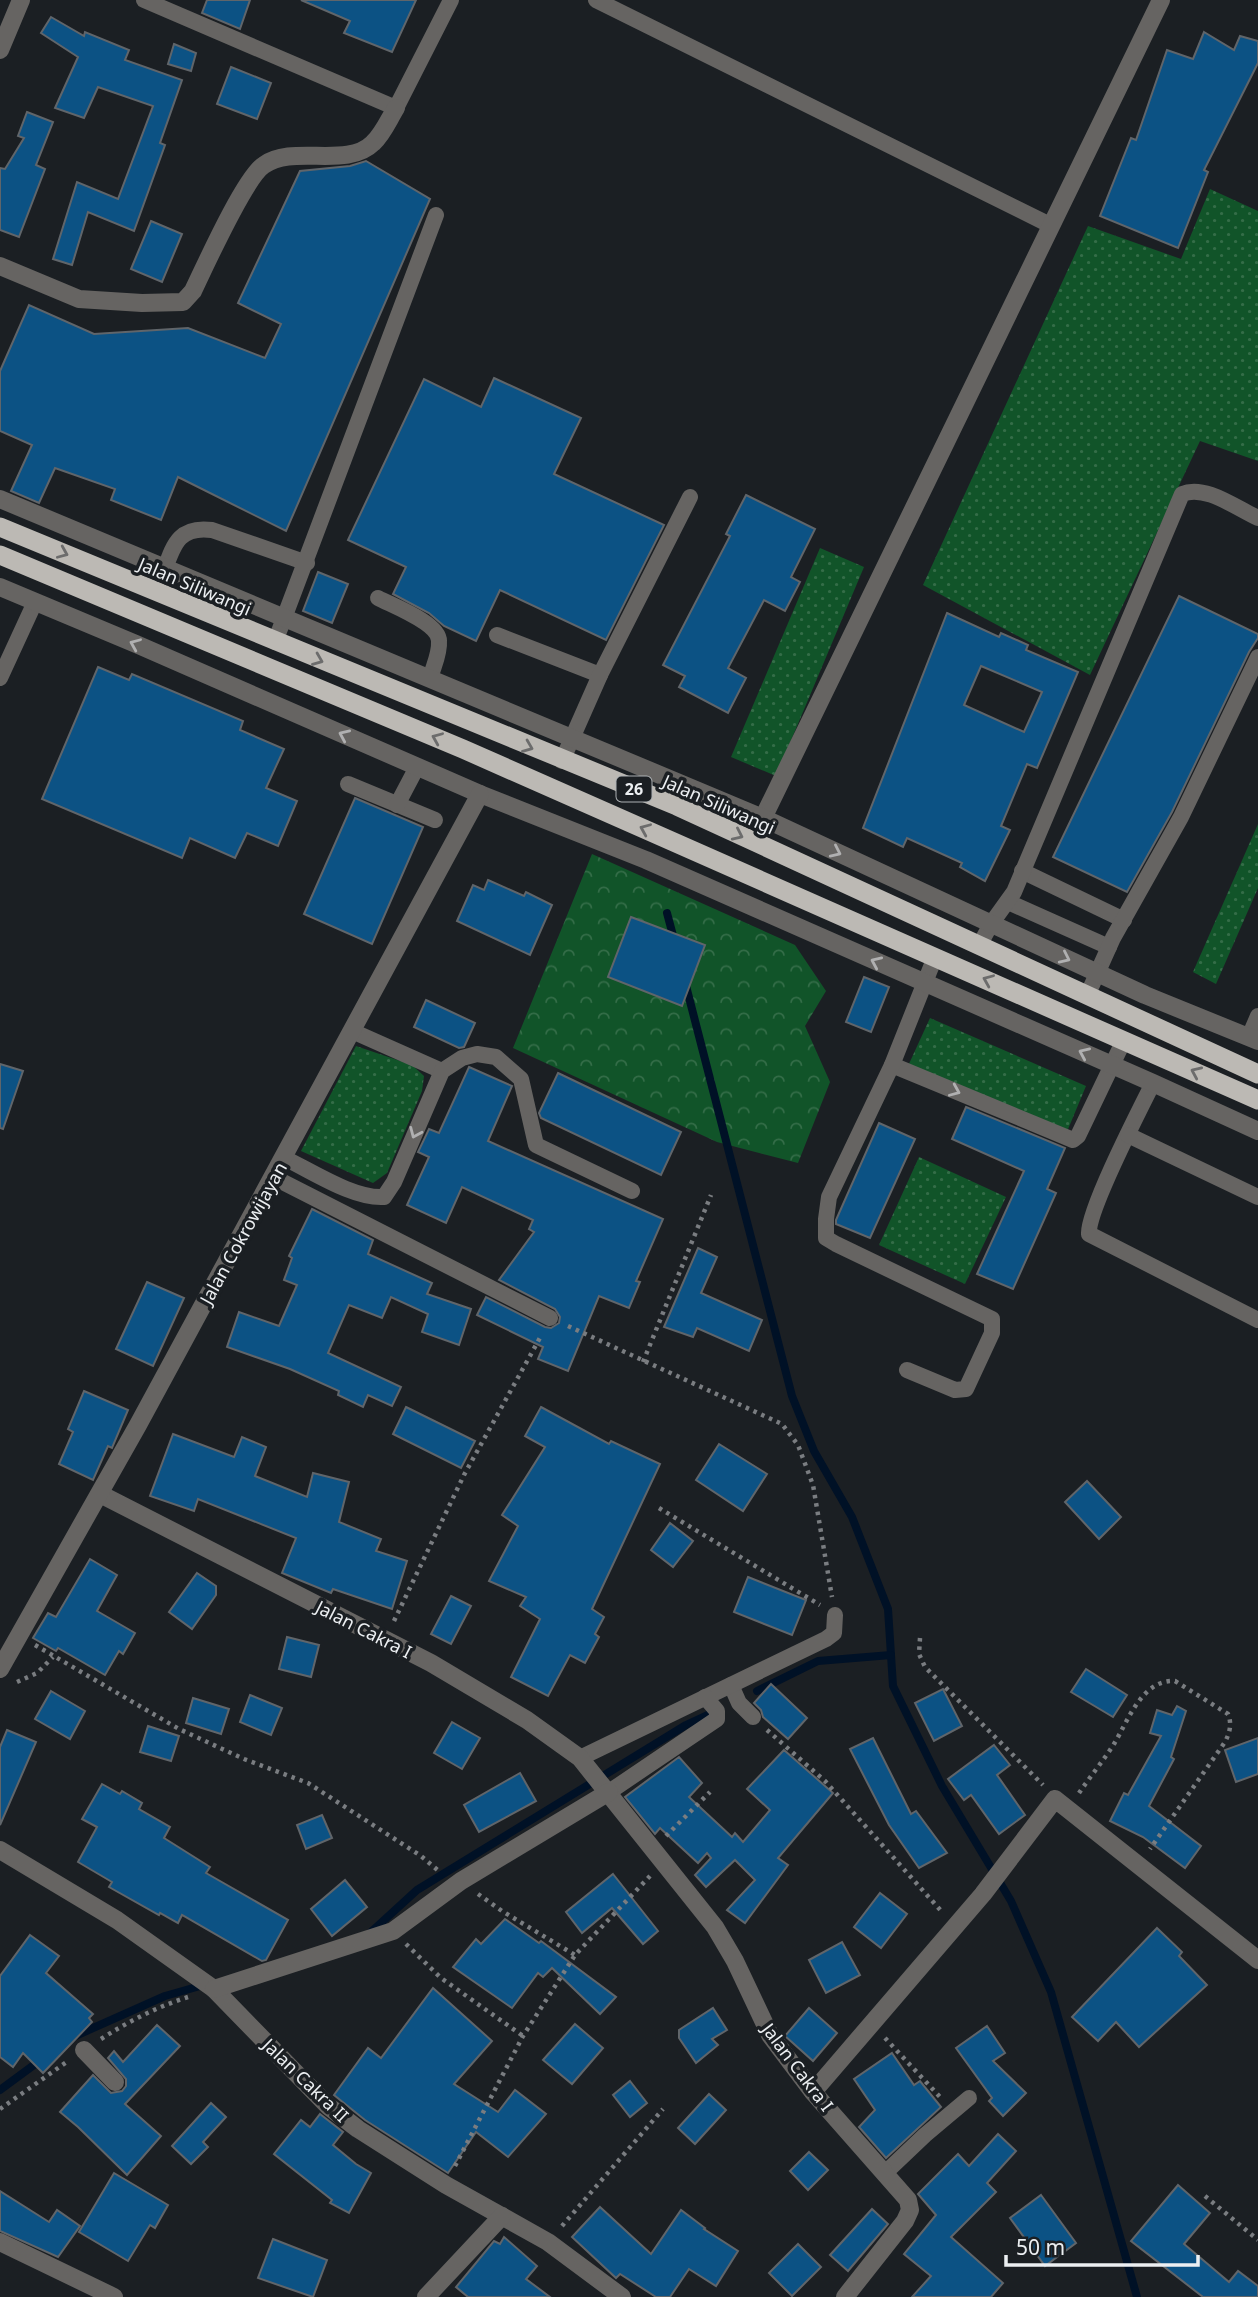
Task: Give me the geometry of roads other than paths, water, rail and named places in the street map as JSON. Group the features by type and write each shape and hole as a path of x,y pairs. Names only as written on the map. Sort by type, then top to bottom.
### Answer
{"highway":[{"name":"Jalan Siliwangi","path":"0,527 562,761 677,806 1258,1074"},
{"name":"26","path":"0,555 450,744 1258,1100"}],"street":[{"path":"1,43 21,0"},
{"path":"764,818 1161,0"},
{"path":"0,266 79,299 142,303 183,302 194,291 248,185 261,167 282,157 358,152 373,143 396,108"},
{"path":"0,499 764,818 1097,973 1253,1039"},
{"path":"0,587 480,794 646,860 1258,1131"},
{"name":"Jalan Cokrowijayan","path":"0,1669 100,1494 480,794"},
{"name":"Jalan Cakra I","path":"100,1494 472,1686 584,1763 715,1927 735,1961 770,2035 813,2092 908,2200 910,2210 905,2221 845,2297"},
{"path":"210,1986 393,1931 455,1881 547,1829 607,1789"},
{"path":"813,2092 956,1926 1008,1861 1062,1803 1258,1960"},
{"name":"Jalan Cakra II","path":"0,1850 117,1920 210,1986 328,2106 358,2129 446,2185 548,2242 622,2297"},
{"path":"84,2050 115,2082"},
{"path":"426,2297 502,2216"},
{"path":"0,2242 114,2297"}],"lane":[{"path":"144,0 396,108 451,0"},
{"path":"596,0 1050,225"},
{"path":"275,642 436,215"},
{"path":"979,946 1008,902 1182,494 1190,491 1204,492 1258,518"},
{"path":"562,761 600,675 690,497"},
{"path":"165,569 181,536 189,529 197,528 212,530 307,563"},
{"path":"378,598 429,624 437,631 440,639 438,652 429,679"},
{"path":"0,678 35,602"},
{"path":"497,635 600,675"},
{"path":"0,637 15,647"},
{"path":"1087,996 1109,947 1181,817 1258,657"},
{"path":"397,805 417,767"},
{"path":"348,784 435,820"},
{"path":"1022,870 1124,920"},
{"path":"1008,902 1109,947"},
{"path":"908,1370 963,1391 992,1333 992,1319 826,1238 826,1219 829,1198 891,1065 935,957"},
{"path":"1253,1039 1258,1016"},
{"path":"352,1031 442,1071"},
{"path":"891,1065 1073,1140 1078,1136 1124,1040"},
{"path":"284,1158 350,1190 371,1198 384,1197 394,1182 442,1071 462,1058 477,1054 496,1057 521,1079 536,1145 632,1191"},
{"path":"1153,1083 1088,1226 1089,1234 1258,1320"},
{"path":"1128,1135 1258,1197"},
{"path":"273,1177 550,1318"},
{"path":"584,1763 711,1704 731,1685 827,1639 834,1633 835,1615"},
{"path":"731,1685 739,1703 753,1717"},
{"path":"607,1789 717,1719 711,1704"},
{"path":"885,2173 969,2098"}],"waterway":[{"path":"667,913 675,943"},
{"path":"685,982 792,1396 814,1451 852,1517 888,1609 893,1686 942,1786 1011,1901 1051,1992 1137,2297"},
{"path":"757,1691 818,1661 891,1655"},
{"path":"369,1934 417,1890 686,1725 716,1711"},
{"path":"73,2037 165,1996 207,1984"},
{"path":"0,2090 42,2059"}]}
